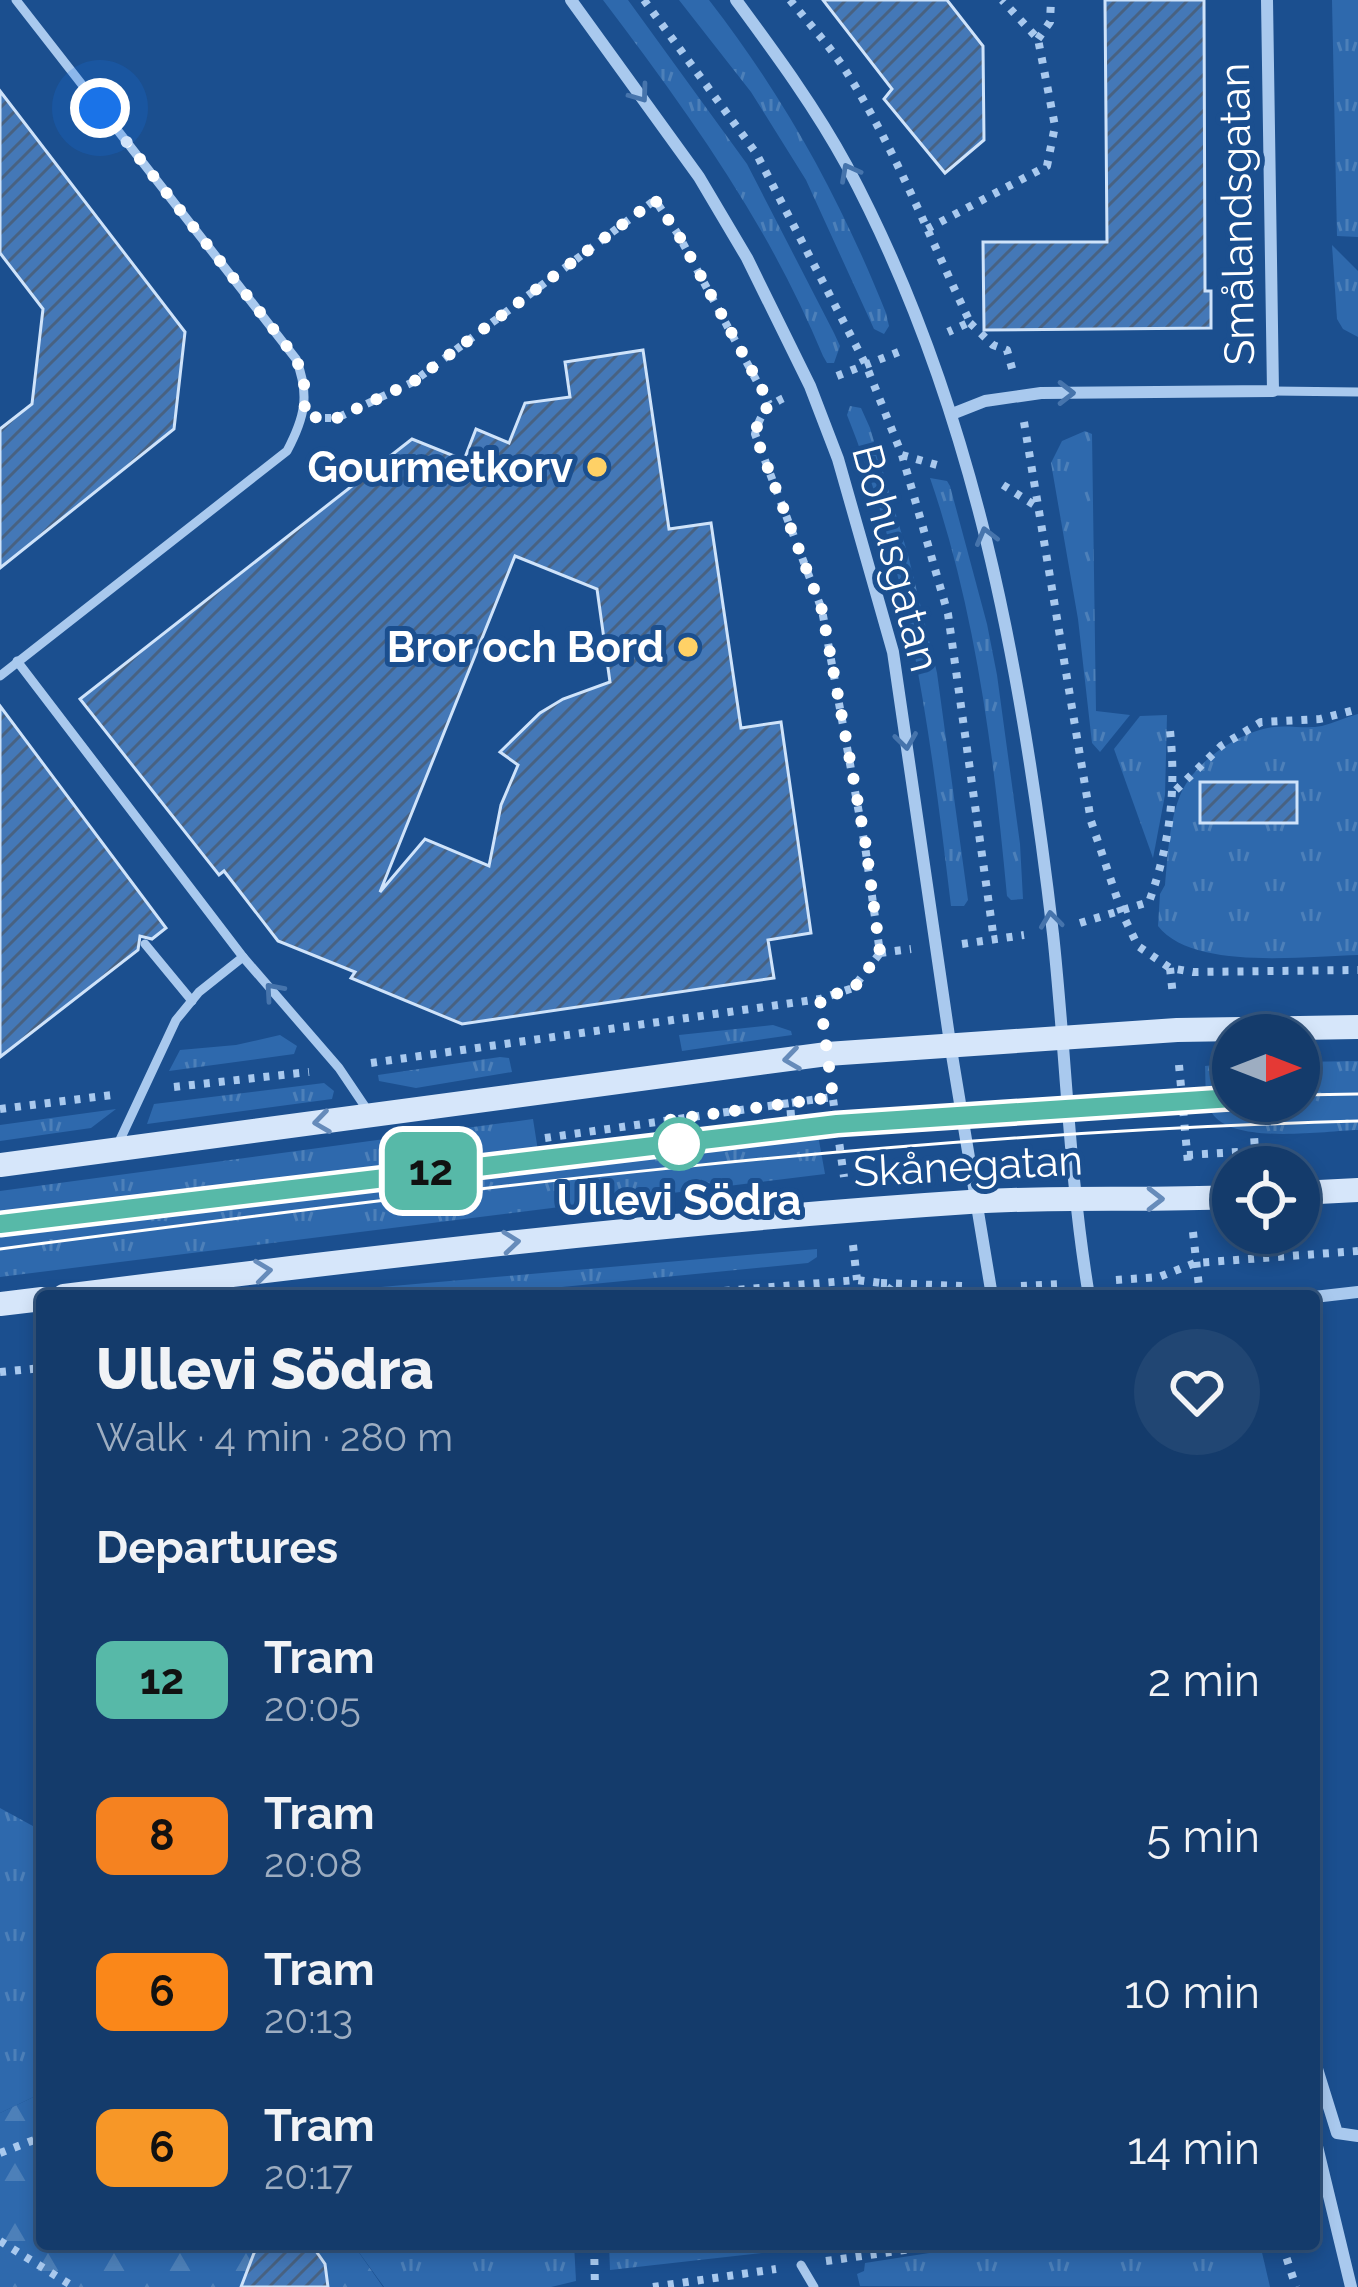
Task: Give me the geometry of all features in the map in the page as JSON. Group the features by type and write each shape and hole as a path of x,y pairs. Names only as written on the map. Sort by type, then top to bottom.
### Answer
{"main road":[{"path":"0,1165 827,1054 1178,1030 1358,1027"},
{"path":"1320,1192 1358,1190"},
{"name":"Skånegatan","path":"112,1290 406,1253 848,1210 976,1201 1212,1198"},
{"path":"0,1304 36,1300"}],"street":[{"name":"Bohusgatan","path":"571,0 699,177 747,258 810,386 858,523 892,652 991,1290"},
{"name":"Bohusgatan","path":"736,0 806,98 846,165 905,289 952,414 1000,587 1023,711 1088,1290"},
{"name":"Smålandsgatan","path":"952,414 985,401 1041,393 1273,391 1267,0"},
{"path":"1320,1296 1358,1292"},
{"path":"1320,2078 1337,2133 1358,2136"},
{"path":"1320,2158 1352,2287"}],"lane":[{"path":"0,676 287,451 305,417 304,381 296,358 16,0"},
{"path":"1273,391 1358,392"},
{"path":"17,661 243,958 339,1068 371,1116"},
{"path":"145,944 192,1000"},
{"path":"115,1150 176,1020 192,1000 243,958"},
{"path":"801,2265 814,2287"}],"path":[{"path":"644,0 756,153 866,365 902,455 948,614 994,940"},
{"path":"927,229 1047,166 1054,126 1038,39 1002,0"},
{"path":"1038,39 1050,22 1051,0"},
{"path":"305,417 337,418 413,382 655,200 770,404"},
{"path":"0,1109 339,1068 820,999 854,988 880,953 866,846 822,610 755,434 770,404 866,365"},
{"path":"902,455 932,463"},
{"path":"1009,488 1037,506 1044,527 1091,821 1122,914 1138,946 1170,968 1192,972 1358,970"},
{"path":"1175,791 1220,746 1261,722 1320,719 1358,709"},
{"path":"1122,914 1150,902 1163,864 1175,791 1169,722"},
{"path":"1170,968 1200,1290"},
{"path":"820,999 857,1280"},
{"path":"545,1138 833,1097"},
{"path":"790,1103 791,1116"},
{"path":"1187,1155 1255,1151 1254,1135"},
{"path":"738,1290 857,1280 881,1282 891,1290"},
{"path":"0,1372 36,1368"},
{"path":"0,2153 36,2139"},
{"path":"0,2241 74,2287"},
{"path":"594,2250 595,2287"},
{"path":"653,2287 727,2282 801,2265 906,2250"},
{"path":"1284,2250 1296,2287"}],"green space":[{"path":"603,0 628,0 747,164 840,346 834,363 827,363 823,356 778,260 725,171"},
{"path":"679,0 709,0 786,112 830,189 868,271 886,313 889,326 884,334 874,329 806,180 751,92"},
{"path":"1332,0 1358,0 1358,237 1337,236"},
{"path":"1332,245 1358,271 1358,337 1343,329 1337,319"},
{"path":"850,406 861,408 870,428 937,673 968,900 964,906 951,906 915,657 887,534 847,415"},
{"path":"1085,431 1092,434 1096,711 1130,715 1100,752 1092,743 1078,619 1051,463 1062,441"},
{"path":"930,478 950,486 987,624 1020,844 1023,899 1007,896 981,685 960,580"},
{"path":"1358,714 1358,955 1223,955 1197,950 1158,926 1174,813 1198,768 1248,734 1322,726"},
{"path":"1167,715 1165,795 1153,858 1114,749 1140,716"},
{"path":"773,1025 792,1035 682,1051 679,1035"},
{"path":"280,1035 297,1046 294,1054 169,1071 180,1050"},
{"path":"509,1058 512,1072 416,1088 379,1081 378,1075"},
{"path":"1358,1061 1358,1130 1257,1133 1222,1122 1320,1122 1320,1062"},
{"path":"1212,1065 1212,1113 1208,1103 1205,1066"},
{"path":"324,1083 334,1091 332,1099 147,1124 154,1104"},
{"path":"116,1109 91,1128 0,1141 0,1125"},
{"path":"533,1119 538,1151 782,1124 818,1135 825,1174 0,1277 0,1191"},
{"path":"817,1249 817,1257 808,1263 531,1290 347,1290"},
{"path":"0,1808 36,1828 36,2096 0,2113"},
{"path":"36,2096 36,2250 357,2250 383,2287 0,2287 0,2113"},
{"path":"357,2250 574,2250 576,2281 551,2287 384,2287"},
{"path":"609,2250 788,2250 610,2270"},
{"path":"948,2250 1261,2250 1270,2287 860,2286 857,2274 864,2271 865,2263"}],"building":[{"path":"823,0 947,0 983,46 984,140 945,173 884,99 892,89"},
{"path":"1105,0 1204,0 1205,291 1211,291 1211,328 984,330 983,242 1107,242"},
{"path":"0,91 185,332 174,429 0,568 0,429 32,404 43,309 0,253"},
{"path":"643,350 669,529 711,523 741,728 781,722 811,933 768,940 774,978 462,1024 351,978 355,972 278,941 224,871 219,875 80,699 412,439 464,460 476,429 509,443 525,403 570,397 565,362","holes":["515,556 597,589 610,682 540,713 500,752 518,765 501,805 489,866 425,839 380,892"]},
{"path":"0,706 166,928 152,939 140,936 138,950 0,1057"},
{"path":"1200,782 1297,782 1297,823 1200,823"},
{"path":"315,2250 325,2264 328,2287 241,2287 254,2253"}],"tram line":[{"path":"1320,1095 1358,1094"},
{"path":"0,1224 837,1125 1212,1099"},
{"name":"12","path":"0,1224 837,1124 1212,1099"},
{"path":"0,1249 508,1186 847,1151 1358,1121"}],"place":[{"name":"Gourmetkorv","path":"597,467"},
{"name":"Bror och Bord","path":"688,647"},
{"name":"Ullevi Södra","path":"679,1144"}],"route":[{"path":"100,108 296,358 304,381 305,417 337,418 413,382 655,200 678,234 770,404 755,434 822,610 866,846 880,953 854,988 820,999 833,1097 668,1120 679,1144"}]}
